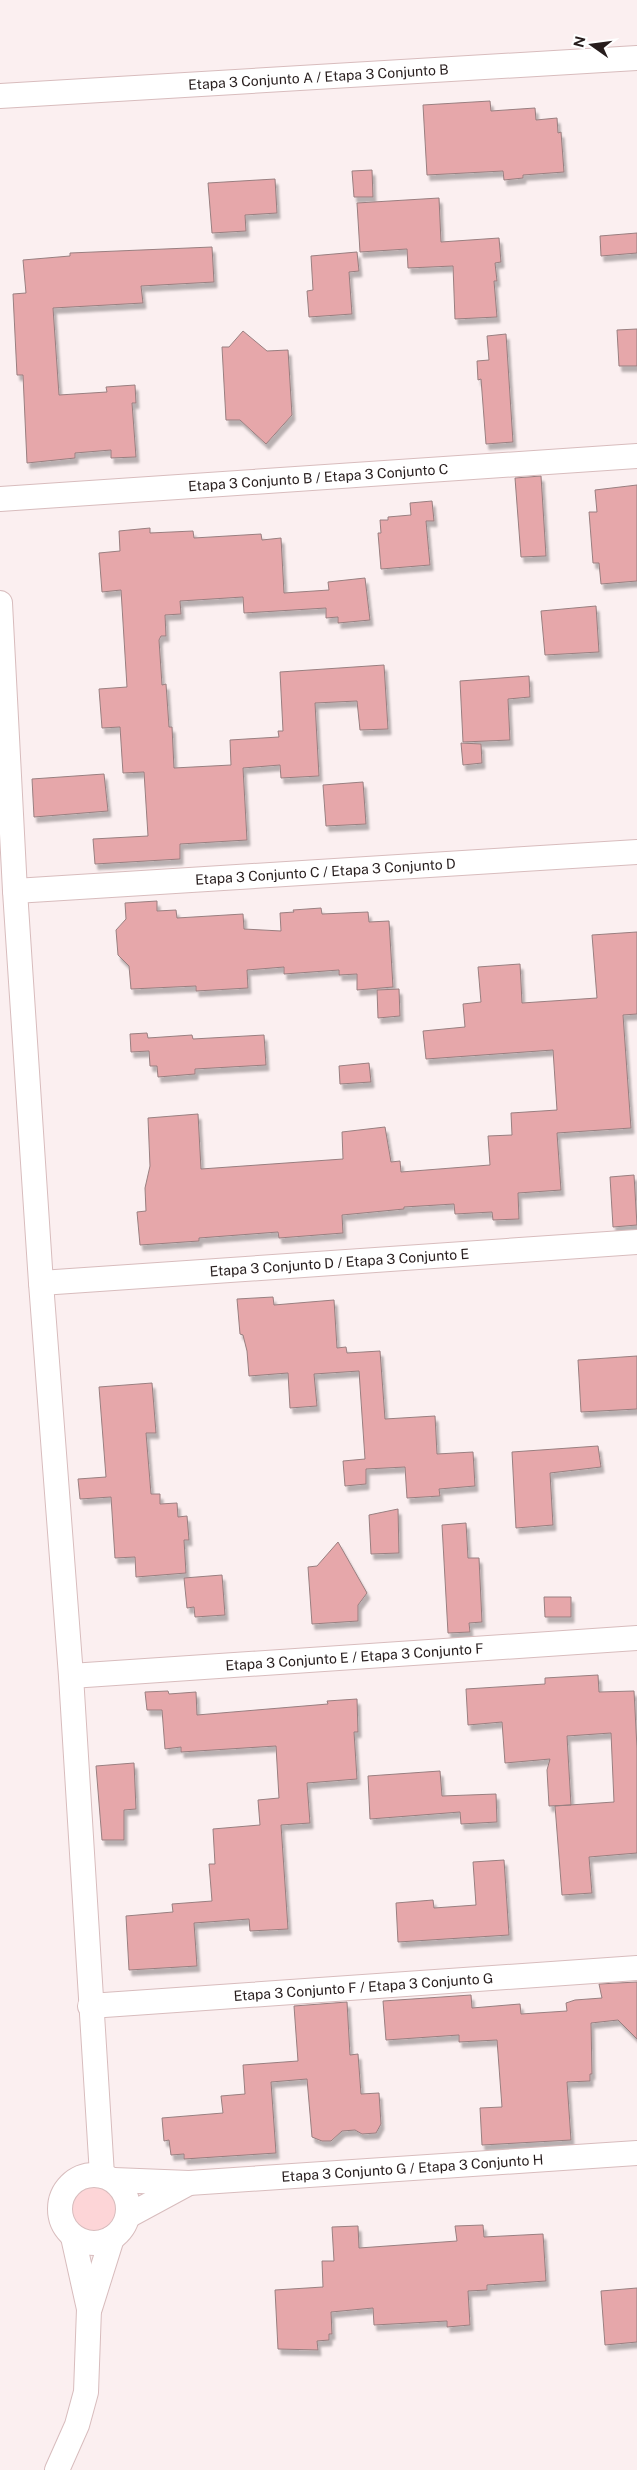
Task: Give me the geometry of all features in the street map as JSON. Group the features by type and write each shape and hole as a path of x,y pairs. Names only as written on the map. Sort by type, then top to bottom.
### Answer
{"street":[{"name":"Etapa 3 Conjunto A / Etapa 3 Conjunto B","path":"0,96 637,58"},
{"name":"Etapa 3 Conjunto B / Etapa 3 Conjunto C","path":"0,499 637,456"},
{"path":"0,603 15,891 41,1283 71,1676 90,2006 108,2177"},
{"name":"Etapa 3 Conjunto C / Etapa 3 Conjunto D","path":"15,891 637,852"},
{"name":"Etapa 3 Conjunto D / Etapa 3 Conjunto E","path":"41,1283 637,1242"},
{"name":"Etapa 3 Conjunto E / Etapa 3 Conjunto F","path":"71,1676 637,1638"},
{"name":"Etapa 3 Conjunto F / Etapa 3 Conjunto G","path":"90,2006 637,1968"},
{"name":"Etapa 3 Conjunto G / Etapa 3 Conjunto H","path":"108,2177 188,2183 637,2153"},
{"path":"88,2174 108,2177 123,2190 128,2203 128,2216 122,2229 112,2238 99,2243 86,2242 74,2237 64,2227 60,2214 60,2201 66,2188 75,2179 88,2174"},
{"path":"128,2216 188,2183"},
{"path":"57,2470 78,2425 86,2392 89,2310 74,2237"},
{"path":"89,2310 112,2238"}],"shaded area":[{"path":"92,2185 102,2187 111,2193 117,2202 119,2212 117,2222 111,2231 102,2237 92,2239 82,2237 73,2231 67,2222 65,2212 67,2202 73,2193 82,2187"}],"building":[{"path":"490,101 491,111 535,108 536,120 557,118 558,133 561,132 564,172 523,175 523,178 504,180 503,171 427,175 423,105"},
{"path":"372,170 373,197 354,197 352,171"},
{"path":"275,179 277,213 245,215 246,231 212,233 208,183"},
{"path":"439,198 441,242 499,238 501,262 495,263 497,281 494,281 497,317 455,319 453,266 408,268 407,249 360,252 357,203"},
{"path":"637,233 637,253 601,256 600,236"},
{"path":"212,247 214,282 141,286 143,303 53,308 59,395 107,392 106,387 135,385 136,403 132,403 136,457 111,458 111,450 75,453 75,458 27,463 23,375 17,375 13,294 26,293 23,260 70,256 70,253"},
{"path":"357,252 359,271 349,272 352,314 309,317 307,291 313,290 311,256"},
{"path":"637,329 637,366 619,366 617,330"},
{"path":"243,331 267,351 288,350 292,415 266,444 240,420 226,420 222,347 229,347"},
{"path":"506,334 513,442 486,444 481,379 478,380 477,361 489,360 487,336"},
{"path":"541,476 546,556 521,557 515,478"},
{"path":"637,485 637,581 601,584 599,563 593,563 589,512 597,512 595,490"},
{"path":"432,501 434,521 426,521 430,565 381,569 378,533 381,533 380,520 388,520 388,517 411,515 410,503"},
{"path":"150,528 150,533 193,531 194,538 261,534 262,540 281,538 284,593 329,590 328,582 365,578 370,620 338,623 338,617 326,618 326,608 244,613 243,597 180,601 181,614 165,615 166,636 161,636 159,640 162,685 166,684 169,727 172,727 174,768 231,765 230,740 279,737 278,731 283,731 280,672 384,665 388,729 360,730 357,701 315,703 319,776 281,778 280,765 243,768 247,840 180,844 180,859 95,864 93,839 148,836 144,772 123,773 120,727 102,728 99,689 127,687 121,590 102,592 99,553 120,551 119,531"},
{"path":"596,606 599,652 545,655 541,611"},
{"path":"529,676 530,697 508,699 510,740 463,742 460,681"},
{"path":"461,743 481,744 482,763 463,765"},
{"path":"104,774 108,811 34,817 32,779"},
{"path":"363,782 366,824 326,826 323,785"},
{"path":"157,901 157,911 176,910 177,918 243,914 244,929 281,931 280,913 294,912 293,910 321,908 322,914 368,912 369,922 389,921 393,987 357,990 357,974 339,975 339,970 284,974 284,967 247,970 248,988 196,991 196,986 131,989 129,966 118,955 116,930 126,919 125,903"},
{"path":"637,932 637,1014 623,1015 631,1128 557,1133 561,1190 518,1193 519,1219 493,1220 492,1212 455,1214 454,1204 404,1207 404,1209 342,1215 343,1233 279,1238 278,1232 199,1238 199,1241 140,1245 137,1212 146,1211 145,1188 150,1166 148,1118 198,1114 201,1169 343,1159 342,1132 385,1127 391,1162 400,1161 401,1172 490,1165 488,1136 512,1135 511,1113 557,1110 553,1050 426,1059 423,1031 465,1027 463,1004 481,1002 478,967 520,964 522,1003 597,998 592,935"},
{"path":"399,989 400,1016 378,1018 377,990"},
{"path":"147,1033 148,1038 192,1035 193,1039 264,1035 266,1065 195,1069 195,1074 158,1077 157,1066 150,1066 149,1051 131,1052 130,1034"},
{"path":"369,1063 371,1082 340,1084 339,1066"},
{"path":"634,1175 637,1225 613,1227 610,1177"},
{"path":"273,1297 274,1305 334,1300 337,1348 346,1347 347,1353 380,1351 385,1419 435,1416 437,1454 473,1452 475,1486 439,1489 440,1496 407,1498 405,1467 366,1469 366,1484 345,1486 343,1461 365,1459 359,1371 314,1374 317,1406 290,1408 288,1373 249,1376 247,1351 243,1335 240,1334 237,1299"},
{"path":"637,1356 637,1409 581,1412 578,1360"},
{"path":"152,1383 156,1433 146,1433 151,1494 160,1494 160,1504 177,1503 178,1517 187,1516 189,1540 184,1540 186,1573 136,1577 135,1557 115,1558 111,1497 80,1499 78,1479 106,1477 99,1387"},
{"path":"598,1446 601,1467 550,1473 553,1525 516,1528 512,1452"},
{"path":"398,1509 399,1553 371,1554 369,1515"},
{"path":"466,1523 468,1558 479,1558 482,1622 469,1623 470,1632 448,1633 442,1525"},
{"path":"338,1542 367,1593 358,1605 358,1621 312,1624 308,1567 317,1566"},
{"path":"222,1575 225,1615 195,1617 194,1607 187,1608 184,1578"},
{"path":"544,1597 571,1597 571,1617 545,1617"},
{"path":"598,1675 599,1692 634,1691 637,1748 637,1853 589,1857 592,1893 562,1895 555,1806 567,1805 549,1806 547,1770 550,1759 505,1763 502,1722 468,1725 466,1689 545,1684 545,1678","holes":["611,1733 614,1802 571,1805 567,1736"]},
{"path":"168,1691 169,1694 196,1692 197,1715 328,1704 327,1701 357,1699 358,1732 354,1732 357,1779 307,1783 310,1823 281,1825 288,1929 250,1931 249,1919 194,1923 197,1966 129,1970 126,1916 173,1912 172,1904 212,1901 209,1864 215,1864 213,1829 260,1825 258,1800 279,1798 276,1746 181,1752 181,1747 165,1749 162,1710 147,1710 145,1692"},
{"path":"134,1763 136,1809 124,1810 124,1840 102,1840 96,1766"},
{"path":"440,1771 442,1796 496,1794 497,1822 461,1824 460,1812 370,1819 368,1776"},
{"path":"504,1860 509,1935 398,1942 396,1903 433,1900 434,1908 476,1905 473,1862"},
{"path":"637,1982 637,2039 618,2020 591,2023 592,2074 590,2074 590,2081 567,2082 571,2140 482,2145 480,2108 502,2107 497,2040 459,2042 459,2035 386,2040 383,2001 471,1995 472,2008 520,2004 521,2014 567,2011 566,2003 575,2000 602,1998 599,1984"},
{"path":"347,2002 350,2055 358,2054 361,2094 379,2093 381,2124 376,2133 362,2134 355,2130 342,2131 331,2141 322,2141 312,2137 307,2079 271,2082 276,2153 184,2159 184,2154 171,2155 169,2140 164,2141 162,2118 223,2113 221,2096 245,2094 243,2065 298,2061 294,2006"},
{"path":"483,2225 484,2237 543,2234 546,2281 487,2285 487,2290 468,2291 470,2325 447,2327 447,2321 374,2325 373,2308 331,2312 332,2334 329,2334 329,2340 317,2341 318,2350 278,2349 275,2290 323,2287 322,2261 334,2261 332,2227 358,2226 359,2248 457,2241 455,2226"},
{"path":"637,2288 637,2342 605,2345 601,2291"}]}
